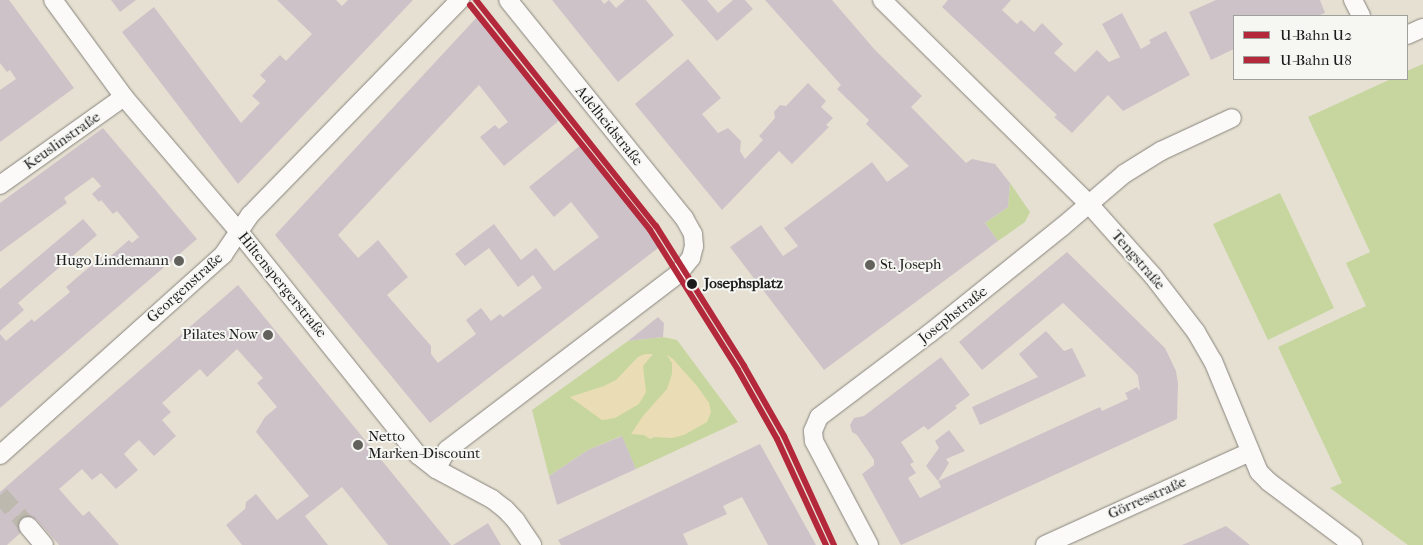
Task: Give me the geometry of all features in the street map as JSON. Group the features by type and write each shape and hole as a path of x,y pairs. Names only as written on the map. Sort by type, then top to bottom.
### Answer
{"street":[{"name":"Hiltenspergerstraße","path":"53,0 124,97 240,233 418,455 436,469 492,499 505,509 532,545"},
{"name":"Georgenstraße","path":"0,455 223,255 240,233 250,215 460,0"},
{"name":"Adelheidstraße","path":"436,469 447,450 678,274 691,258 694,246 693,234 684,218 508,0"},
{"path":"1353,0 1360,15"},
{"name":"Tengstraße","path":"892,3 1088,203 1153,276 1196,332 1229,396 1259,472 1269,482 1353,545"},
{"path":"1408,35 1423,28"},
{"name":"Keuslinstraße","path":"0,185 124,97"},
{"name":"Josephstraße","path":"868,545 849,504 818,449 813,431 815,423 822,413 930,333 1032,252 1088,203 1140,162 1232,118"},
{"name":"Görresstraße","path":"1045,545 1250,452"},
{"path":"28,526 44,545"}],"green space":[{"path":"1423,64 1423,545 1408,545 1330,488 1342,483 1278,347 1366,306 1346,263 1370,252 1308,117 1389,80 1408,80 1408,71"},
{"path":"1010,183 1030,212 1025,222 998,241 985,223 1008,207"},
{"path":"1280,193 1334,308 1268,340 1213,224"},
{"path":"663,337 677,340 738,422 636,469 621,436 588,450 549,476 532,410 628,341"}],"sand":[{"path":"645,354 653,354 643,366 646,392 639,404 615,418 602,420 570,397 616,380 638,357"},
{"path":"667,355 673,359 697,386 709,403 711,412 707,422 684,435 672,438 654,437 650,439 644,435 631,434 643,416 667,389 672,374 672,363"}],"building":[{"path":"0,0 9,0 74,88 0,142 0,90 16,79 10,70 7,72 0,63"},
{"path":"111,0 136,0 120,12"},
{"path":"277,0 336,0 342,6 348,0 413,0 238,184 122,32 154,7 241,123 260,103 252,96 266,81 260,75 280,55 286,61 312,34"},
{"path":"552,0 601,0 604,4 609,0 616,8 625,0 646,0 674,35 618,82"},
{"path":"681,0 707,0 718,13 733,0 745,0 753,9 717,41"},
{"name":"St. Joseph","path":"765,0 832,0 875,50 922,96 911,107 966,163 972,159 995,164 1010,183 1008,207 985,223 998,241 824,370 730,247 761,225 783,256 798,246 784,228 872,162 887,182 909,166 866,124 869,120 837,89 841,85"},
{"path":"948,0 1011,0 1002,10 1017,24 1021,20 1034,32 1042,23 1063,44 1054,53 1075,72 1097,50 1109,62 1120,57 1102,24 1122,13 1141,49 1151,43 1149,40 1166,31 1190,75 1123,111 1108,95 1072,133 1054,117 1057,115 942,7"},
{"path":"1216,0 1320,0 1325,13 1320,15 1233,15 1233,49 1211,60 1189,12"},
{"path":"477,17 561,119 504,166 480,137 495,125 499,129 508,122 479,85 338,235 358,258 378,240 408,277 387,295 431,346 431,354 438,363 476,334 466,320 481,308 491,321 500,314 503,317 542,288 533,275 518,287 489,248 465,266 455,254 494,224 521,260 536,248 554,271 599,237 571,202 554,217 529,187 582,144 662,245 430,423 275,235"},
{"path":"688,59 721,98 702,114 718,133 728,128 741,141 740,151 745,159 763,140 759,136 775,118 774,112 780,105 786,106 808,83 826,101 821,107 833,118 826,125 829,127 792,164 779,151 722,210 635,104"},
{"path":"103,128 197,239 0,408 0,334 6,341 32,319 34,322 70,292 66,287 101,257 105,261 129,240 132,243 139,237 117,211 113,214 101,200 99,202 92,194 101,186 93,177 64,198 67,203 0,252 0,203"},
{"path":"83,219 97,235 18,303 24,310 0,331 0,289"},
{"path":"1067,252 1165,348 1176,371 1178,384 1177,419 901,545 862,474 874,465 874,460 857,435 852,432 850,425 854,418 864,416 941,357 970,395 955,406 957,408 928,430 924,426 901,442 914,462 910,464 916,473 908,478 920,498 941,487 938,481 1100,407 1102,411 1128,399 1125,393 1137,387 1140,391 1138,376 1134,371 1063,303 982,370 959,342"},
{"path":"238,285 451,545 388,545 342,487 305,516 328,545 242,545 226,525 245,509 246,502 256,494 277,520 309,496 256,432 265,417 277,407 257,383 263,378 237,349 207,377 200,369 162,403 171,412 162,420 176,436 154,456 139,440 132,446 124,454 138,470 116,489 101,473 92,480 82,469 59,489 83,516 89,511 119,545 59,545 36,519 7,545 0,545 0,492"},
{"path":"658,317 664,323 663,337 628,341"},
{"path":"1046,331 1064,351 1072,348 1086,376 980,425 972,407 1038,377 1019,354"},
{"path":"949,430 965,451 946,459 949,463 938,481 926,466 939,448 935,441"},
{"path":"622,436 636,469 557,505 549,476 588,450"},
{"path":"760,444 816,545 768,545 742,497 723,506 727,514 683,534 688,545 561,545 558,540"},
{"path":"488,523 501,545 453,545 469,535"},
{"path":"1226,526 1250,545 1182,545 1201,537"}],"tunnel":[{"path":"0,495 28,526"}],"metro line":[{"name":"U2","path":"476,0 656,226 744,366 784,436 834,545"},
{"name":"U8","path":"470,5 650,230 738,370 777,439 826,545"}],"place":[{"name":"Hugo Lindemann","path":"179,261"},
{"name":"St. Joseph","path":"870,265"},
{"name":"Josephsplatz","path":"692,284"},
{"name":"Pilates Now","path":"268,335"},
{"name":"Netto Marken-Discount","path":"358,445"}]}
